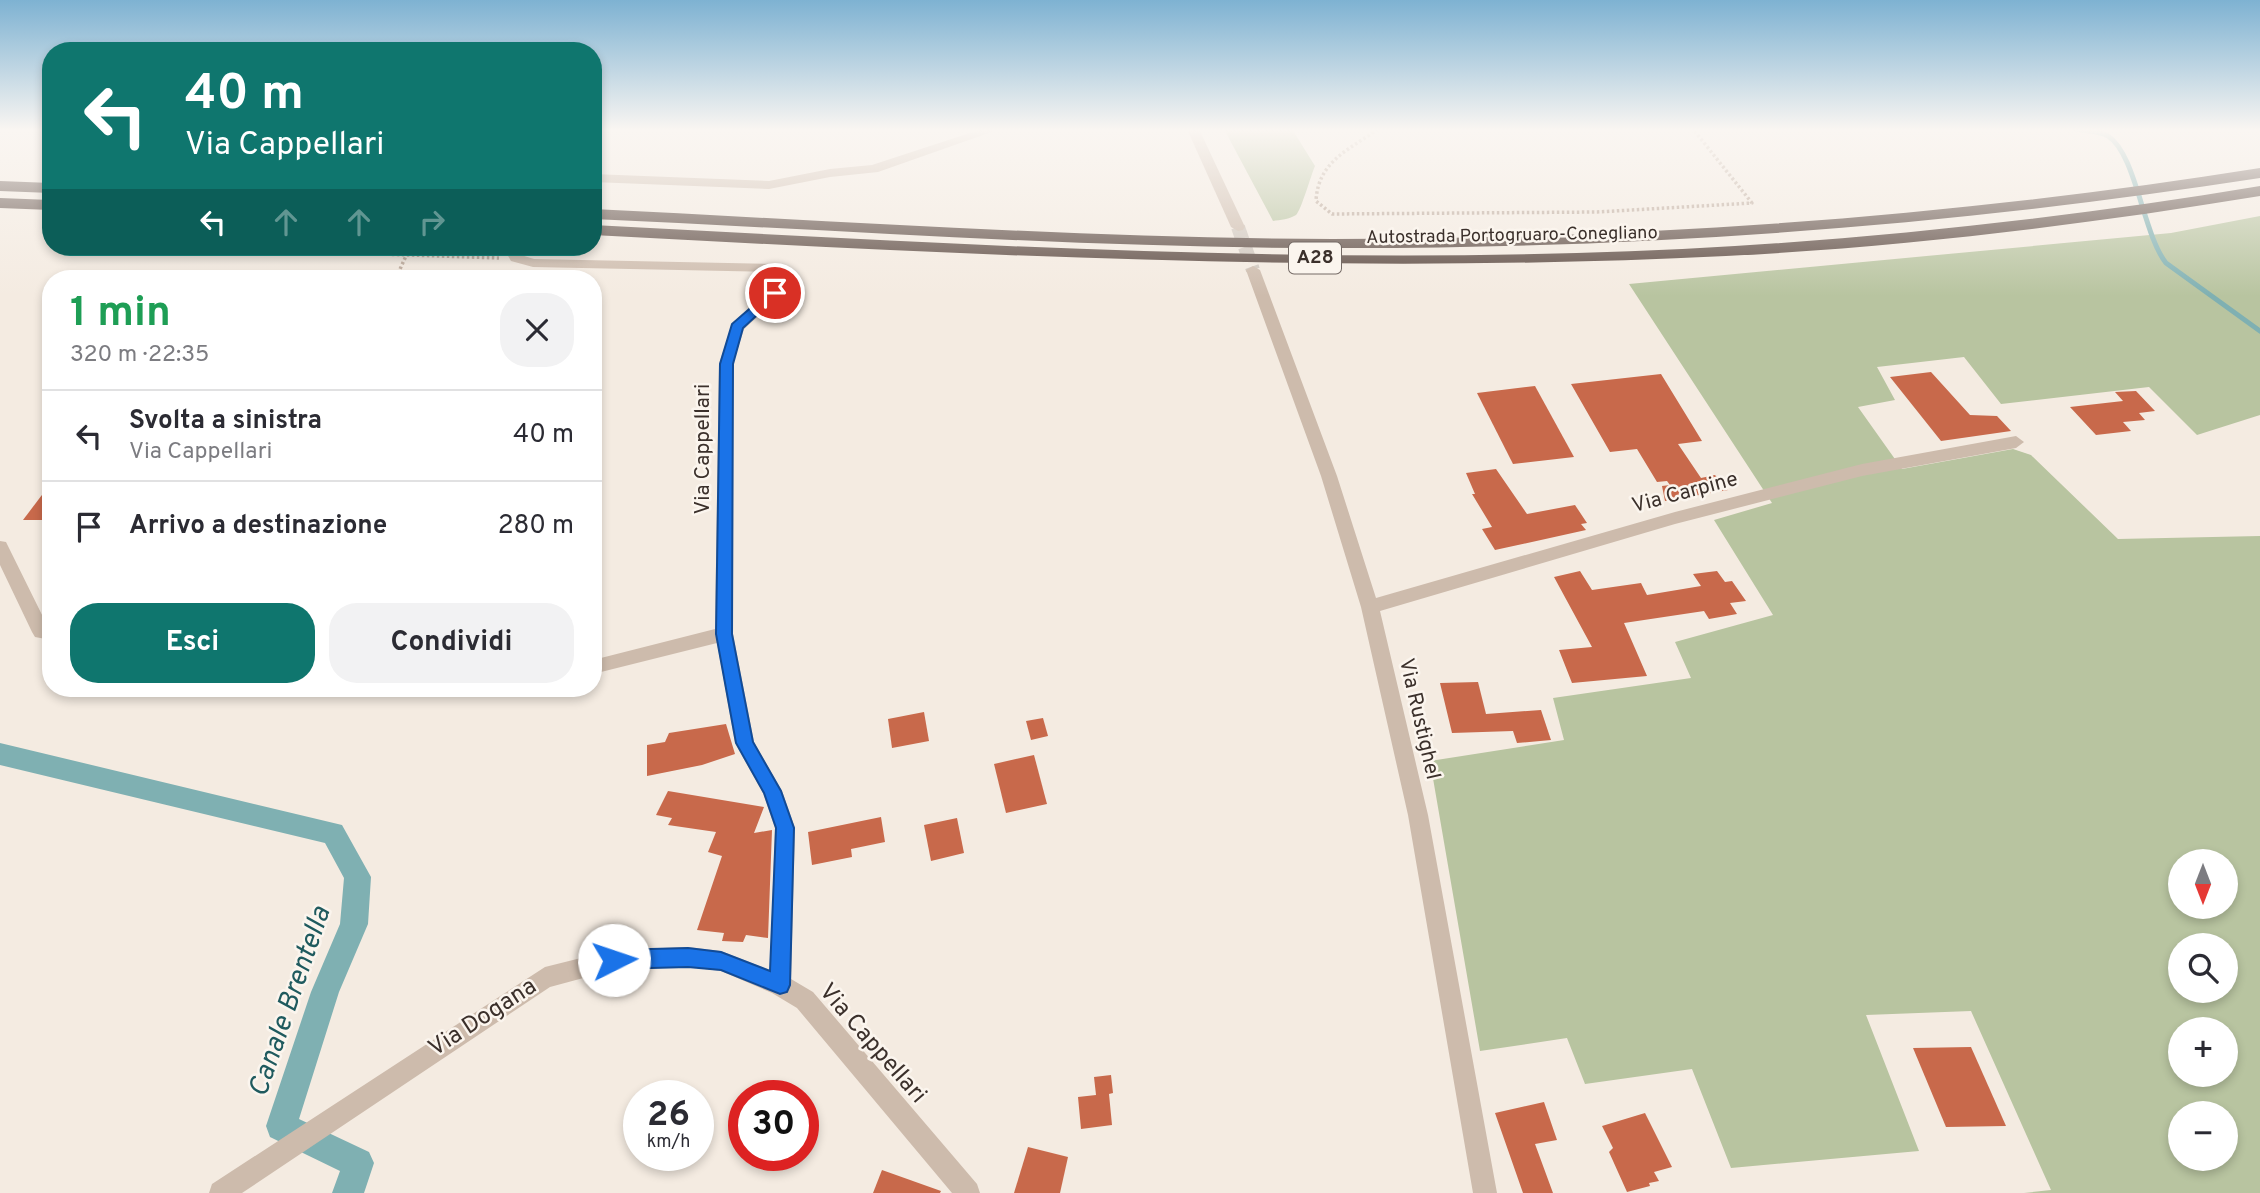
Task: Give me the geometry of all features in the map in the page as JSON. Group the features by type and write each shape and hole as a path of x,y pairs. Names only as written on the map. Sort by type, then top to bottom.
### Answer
{"highway":[{"name":"Autostrada Portogruaro-Conegliano","path":"602,214 1196,242 1591,239 1760,230 2006,211 2194,185"},
{"path":"0,186 42,188"},
{"name":"Autostrada Portogruaro-Conegliano","path":"602,230 1196,258 1589,256 1887,240 2100,217 2260,194"},
{"path":"0,202 42,204"}],"street":[{"path":"740,185 775,185"},
{"path":"1219,185 1238,227"},
{"name":"Via Cappellari","path":"519,256 521,261 533,263 773,268 785,276 775,293 737,327 726,364 724,634 745,743 772,791 785,828 780,985 805,1000 968,1193"},
{"name":"Via Rustighel","path":"1254,270 1329,476 1370,607 1418,815 1485,1193"},
{"name":"Via Carpine","path":"1370,607 1675,519 1862,470 2016,442"},
{"path":"0,547 42,632"},
{"path":"602,665 724,634"},
{"name":"Via Dogana","path":"224,1191 534,985 574,968 614,960 688,957 721,961 780,985"}],"path":[{"path":"1315,185 1316,201 1332,214 1597,212 1752,203 1737,185"},
{"path":"400,270 406,256 495,259 502,256"}],"green space":[{"path":"1254,185 1309,185 1296,215 1273,221"},
{"path":"2260,216 2260,415 2197,435 2149,387 2001,404 1964,357 1877,367 1895,400 1858,407 1902,469 2013,449 2031,455 2118,539 2260,536 2260,1193 2024,1193 2051,1190 1971,1011 1866,1015 1919,1151 1731,1168 1692,1069 1585,1084 1567,1038 1480,1051 1430,761 1564,740 1553,698 1691,678 1675,642 1773,615 1714,520 1772,503 1629,284 2171,233"}],"building":[{"path":"1931,372 1970,415 1997,416 2011,431 1941,441 1890,377"},
{"path":"1661,374 1702,441 1678,444 1701,478 1715,475 1728,490 1665,501 1662,486 1670,485 1667,481 1657,482 1637,449 1610,452 1571,384"},
{"path":"1535,386 1574,457 1513,464 1477,393"},
{"path":"2136,391 2155,411 2139,413 2145,420 2123,422 2131,431 2096,435 2070,407 2123,401 2115,392"},
{"path":"1496,469 1527,514 1575,505 1587,523 1581,524 1586,530 1495,550 1482,529 1492,527 1472,494 1475,494 1466,473"},
{"path":"42,495 42,520 23,520"},
{"path":"1580,571 1592,590 1641,583 1647,595 1701,586 1693,574 1717,571 1725,582 1732,581 1746,601 1730,603 1737,614 1709,619 1704,611 1624,623 1647,676 1572,683 1559,650 1592,647 1554,577"},
{"path":"1478,682 1486,714 1541,710 1551,740 1517,743 1513,731 1452,733 1440,683"},
{"path":"924,712 929,741 892,748 888,719"},
{"path":"1043,718 1048,736 1031,740 1026,721"},
{"path":"726,724 735,754 702,765 647,776 647,745 665,742 669,733"},
{"path":"1034,755 1047,804 1006,813 994,764"},
{"path":"668,791 764,807 754,833 772,830 768,938 746,935 743,942 722,941 724,933 697,930 722,856 708,852 716,832 668,825 672,818 656,815"},
{"path":"881,817 885,842 851,849 852,857 812,865 808,832"},
{"path":"957,818 964,853 931,861 924,825"},
{"path":"1971,1047 2006,1126 1946,1127 1913,1048"},
{"path":"1111,1075 1113,1093 1109,1094 1112,1125 1081,1129 1078,1097 1096,1095 1094,1077"},
{"path":"1544,1102 1557,1140 1535,1144 1553,1193 1523,1193 1495,1113"},
{"path":"1645,1113 1672,1167 1654,1172 1659,1181 1649,1183 1650,1186 1627,1192 1609,1152 1613,1148 1602,1126"},
{"path":"1028,1147 1068,1157 1060,1193 1014,1193"},
{"path":"882,1170 941,1191 873,1193"}],"waterway":[{"path":"2136,185 2151,233 2166,263 2260,331"},
{"name":"Canale Brentella","path":"0,754 333,833 358,877 354,924 325,992 281,1126 358,1163 348,1193"}],"tunnel":[{"path":"1238,227 1253,270"}],"route":[{"path":"614,960 688,957 721,961 780,985 785,895 785,828 772,791 745,743 724,634 726,364 737,327 775,293"}]}
